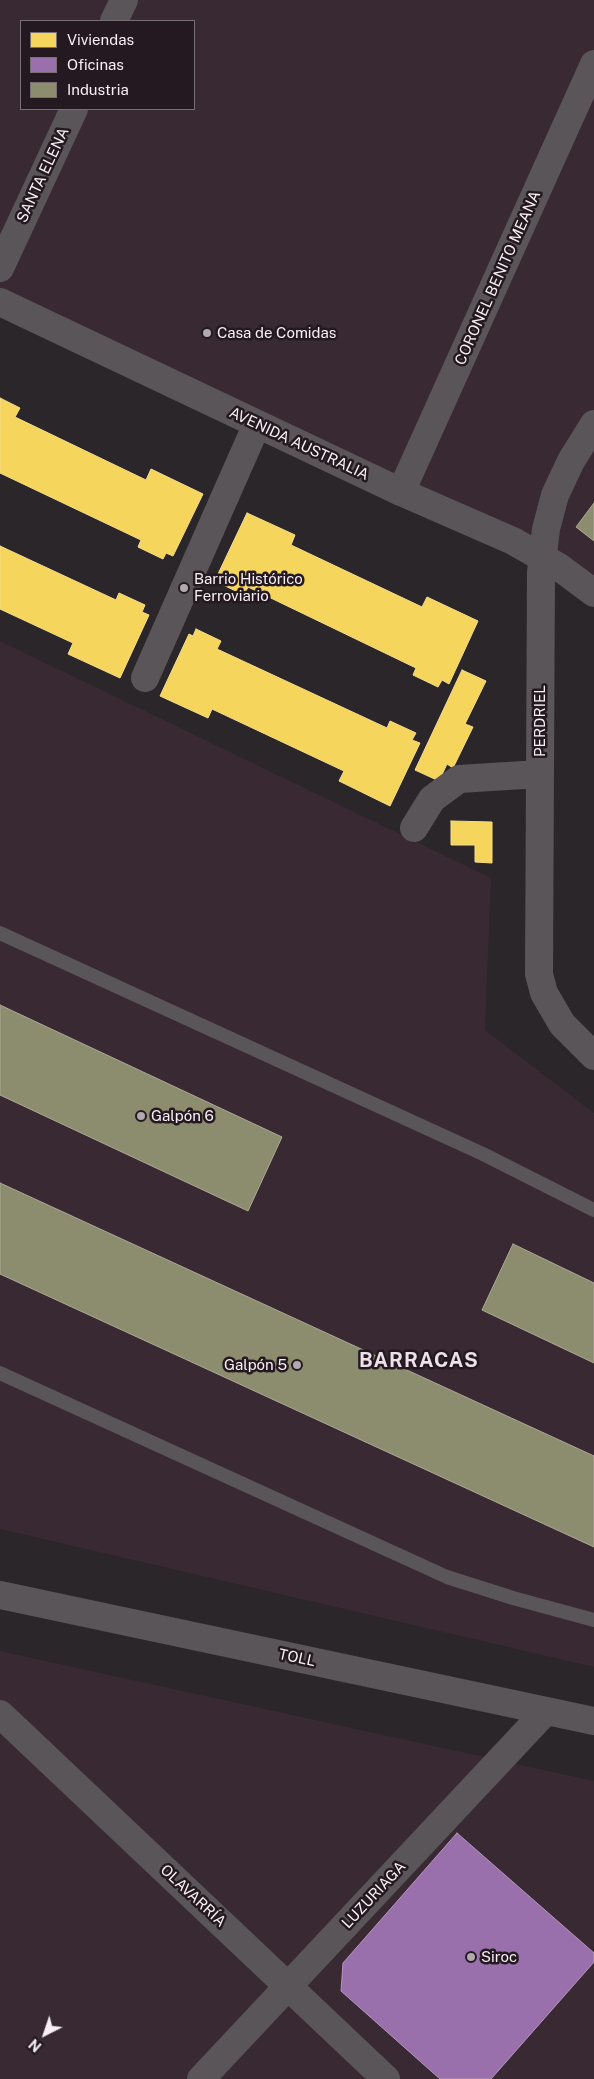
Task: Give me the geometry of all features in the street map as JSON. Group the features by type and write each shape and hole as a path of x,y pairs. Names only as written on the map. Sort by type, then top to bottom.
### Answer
{"street":[{"path":"114,20 124,0"},
{"name":"CORONEL BENITO MEANA","path":"401,492 594,64"},
{"name":"SANTA ELENA","path":"0,268 74,110"},
{"name":"AVENIDA AUSTRALIA","path":"0,302 401,492 513,541 542,556 594,593"},
{"path":"145,678 257,424"},
{"name":"PERDRIEL","path":"594,424 571,461 555,495 546,529 542,556 540,596 539,974 544,993 562,1024 594,1056"},
{"path":"414,828 432,799 459,779 540,774"},
{"name":"TOLL","path":"0,1595 594,1721"},
{"name":"LUZURIAGA","path":"201,2079 546,1711"},
{"name":"OLAVARRÍA","path":"0,1714 386,2079"}],"lane":[{"path":"0,933 483,1154 594,1210"},
{"path":"0,1373 447,1577 513,1598 594,1620"}],"shaded area":[{"path":"0,0 594,0 594,598 503,536 0,300"},
{"path":"0,641 491,878 485,1030 594,1113 594,1667 0,1529"},
{"path":"0,1651 594,1781 594,2079 0,2079"}],"building: Viviendas":[{"path":"0,398 20,408 15,417 146,480 151,469 203,494 173,556 166,553 163,559 138,547 141,540 0,473"},
{"path":"247,513 295,535 291,545 422,607 427,597 478,621 449,684 442,680 438,687 413,675 416,668 248,587 244,595 219,583 222,576 218,574"},
{"path":"0,546 116,600 119,593 145,605 142,612 149,615 120,678 68,654 73,643 0,609"},
{"path":"196,629 221,641 217,649 387,728 390,721 416,733 412,740 420,743 390,806 339,781 344,771 212,709 208,718 160,696 189,634 193,636"},
{"path":"462,670 486,681 465,724 473,727 453,768 447,764 439,781 415,770"},
{"path":"451,821 492,822 492,863 475,862 475,845 451,845"}],"building: Oficinas":[{"name":"Siroc","path":"457,1833 594,1953 594,1962 491,2079 440,2079 341,1991 343,1963"}],"building: Industria":[{"path":"594,503 594,541 576,527"},
{"name":"Galpón 6","path":"0,1005 282,1137 248,1211 0,1095"},
{"name":"Galpón 5","path":"0,1183 594,1456 594,1547 0,1274"},
{"path":"513,1244 594,1283 594,1363 482,1310"}],"place":[{"name":"Casa de Comidas","path":"207,333"},
{"name":"Barrio Histórico Ferroviario","path":"184,588"},
{"name":"Galpón 6","path":"141,1116"},
{"name":"Galpón 5","path":"297,1365"},
{"name":"Siroc","path":"471,1957"}],"district":[{"name":"BARRACAS","path":"419,1361"}]}
